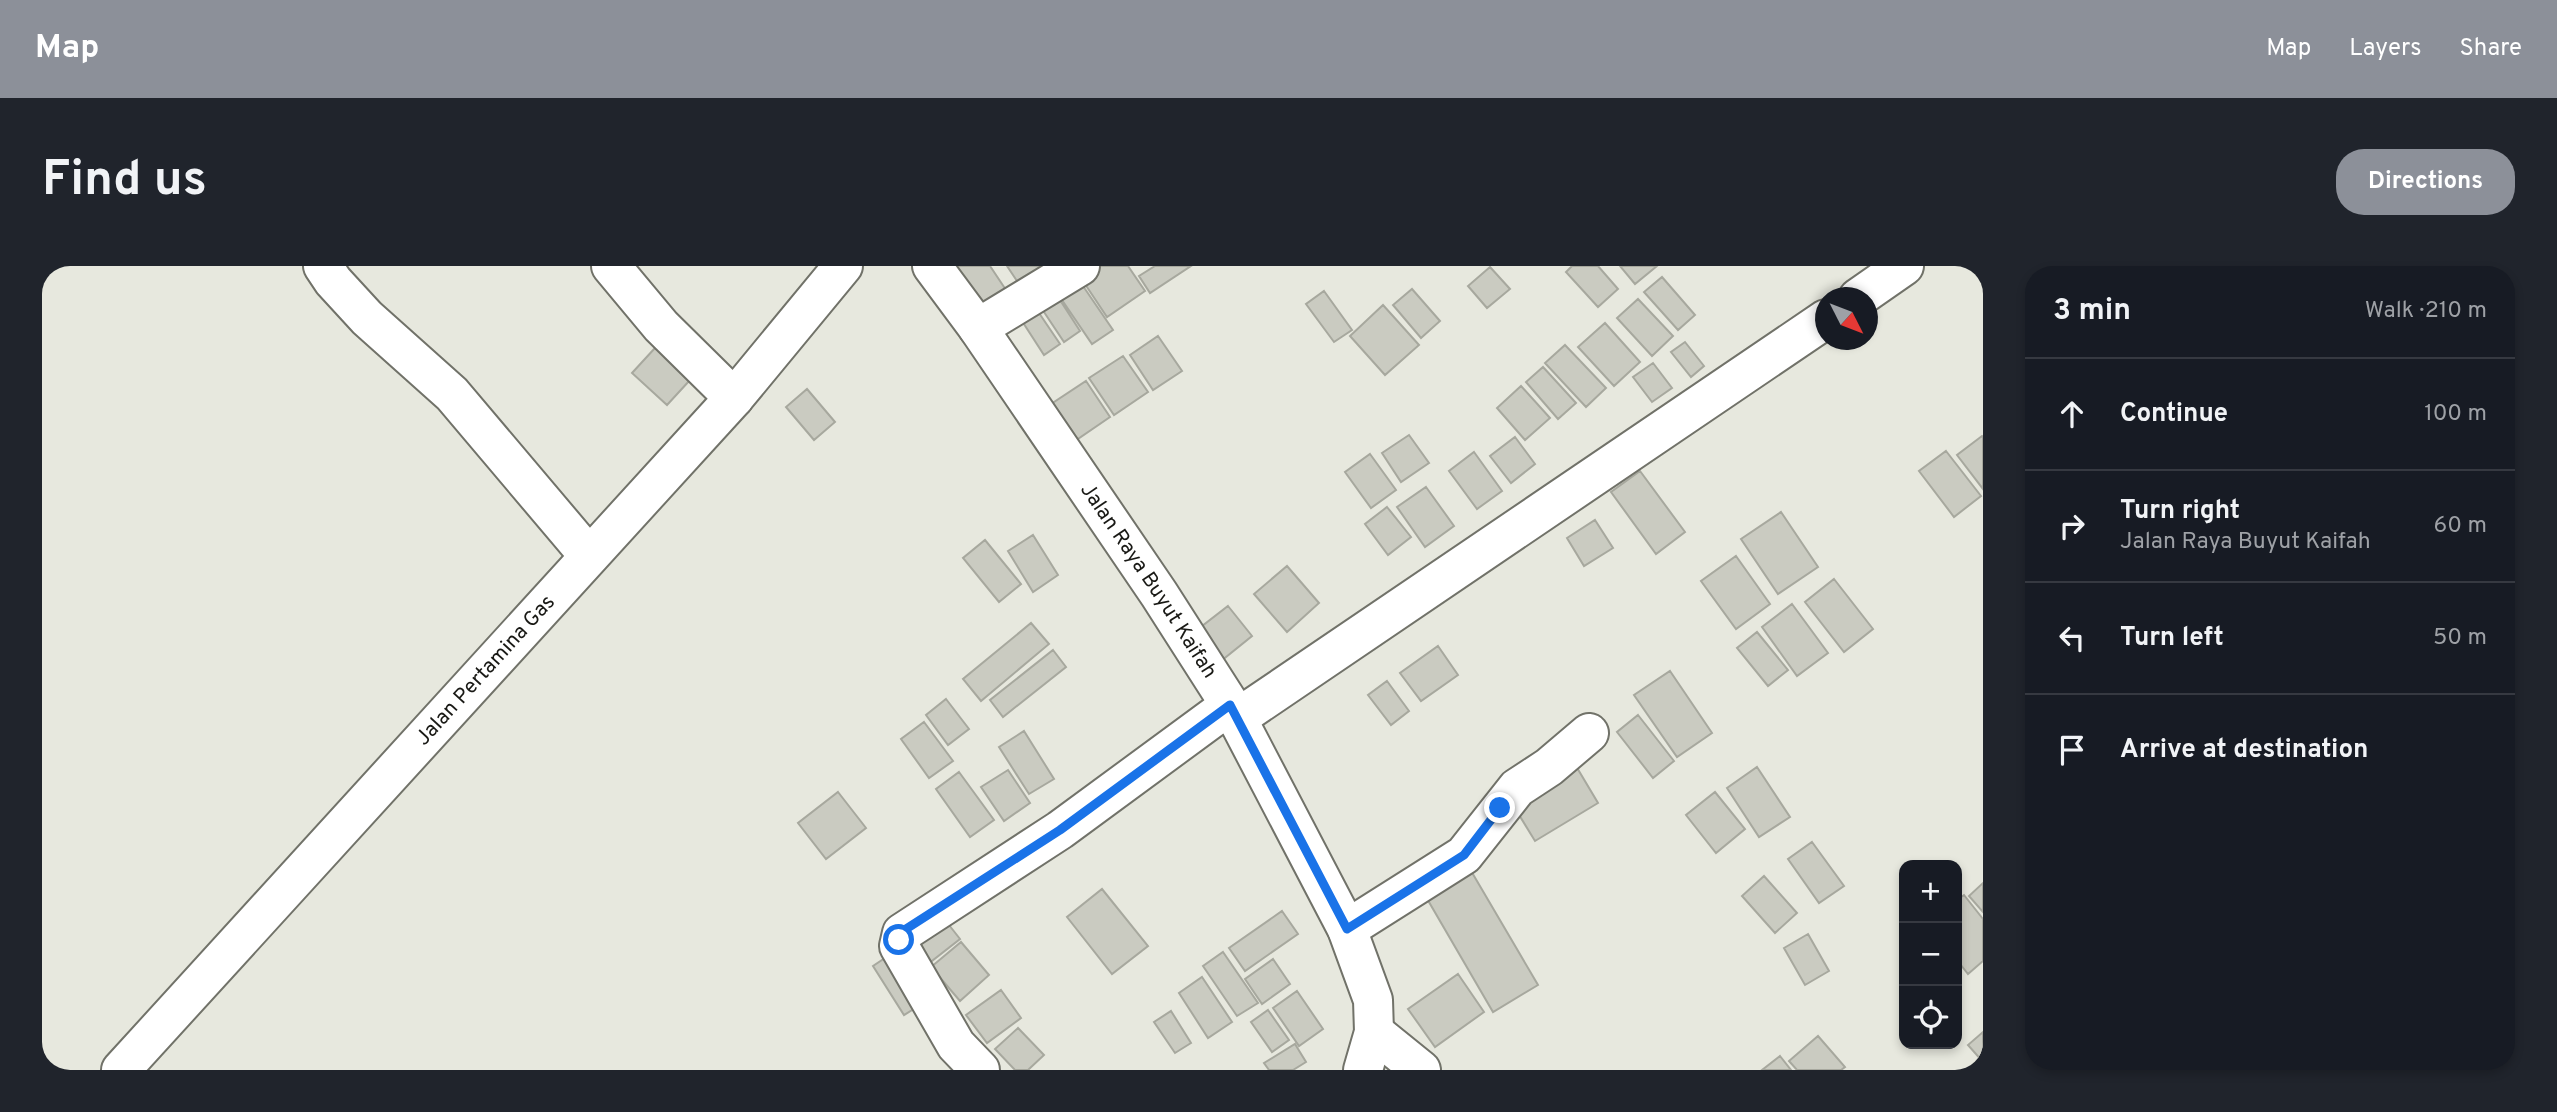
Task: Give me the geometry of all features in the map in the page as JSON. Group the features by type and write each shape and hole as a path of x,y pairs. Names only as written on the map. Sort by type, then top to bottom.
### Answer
{"street":[{"path":"323,266 367,318 452,394 589,556"},
{"path":"611,266 661,326 734,398"},
{"name":"Jalan Pertamina Gas","path":"121,1070 734,398 843,266"},
{"name":"Jalan Raya Buyut Kaifah","path":"932,266 978,328 1159,594 1233,712 1347,929 1373,1000 1374,1032 1363,1070"},
{"path":"978,328 1080,266"},
{"path":"1873,287 1904,266"},
{"path":"980,1070 956,1045 899,946 902,933 1815,326"},
{"path":"1347,929 1464,855 1517,788 1589,733"},
{"path":"1374,1032 1421,1070"}],"building":[{"path":"956,266 990,266 1010,296 982,315"},
{"path":"1007,266 1047,266 1019,284"},
{"path":"1092,266 1128,266 1145,291 1107,317 1079,275"},
{"path":"1155,266 1191,266 1150,293 1139,276"},
{"path":"1572,266 1598,266 1618,289 1598,307 1566,272"},
{"path":"1620,266 1657,266 1635,284"},
{"path":"1490,267 1510,289 1487,308 1468,286"},
{"path":"1662,277 1695,315 1678,330 1644,292"},
{"path":"1083,286 1113,330 1092,344 1062,300"},
{"path":"1412,289 1440,321 1421,338 1393,305"},
{"path":"1324,291 1352,330 1334,342 1306,304"},
{"path":"1058,297 1080,331 1064,342 1042,309"},
{"path":"1638,299 1673,336 1652,356 1617,318"},
{"path":"1383,305 1419,345 1385,375 1350,336"},
{"path":"1037,310 1060,344 1044,355 1022,321"},
{"path":"1605,323 1640,362 1614,386 1578,347"},
{"path":"1158,336 1182,371 1153,390 1130,355"},
{"path":"1685,342 1704,366 1691,377 1671,352"},
{"path":"1565,345 1606,388 1586,407 1545,363"},
{"path":"655,348 690,380 667,405 632,373"},
{"path":"1123,356 1148,392 1114,415 1089,378"},
{"path":"1653,363 1672,388 1652,402 1633,377"},
{"path":"1543,367 1576,403 1558,419 1526,382"},
{"path":"1086,381 1110,417 1069,445 1045,408"},
{"path":"1521,386 1550,418 1525,440 1497,408"},
{"path":"807,389 835,422 814,440 786,407"},
{"path":"1409,435 1429,463 1401,482 1382,453"},
{"path":"1515,437 1535,464 1511,483 1490,456"},
{"path":"1983,437 1983,489 1957,455"},
{"path":"1946,451 1981,496 1954,517 1919,471"},
{"path":"1474,452 1502,491 1477,509 1449,471"},
{"path":"1370,454 1396,490 1371,508 1345,472"},
{"path":"1640,471 1685,532 1656,554 1611,492"},
{"path":"1426,487 1454,526 1425,547 1397,507"},
{"path":"1387,507 1411,537 1388,555 1365,524"},
{"path":"1781,512 1818,567 1778,594 1741,539"},
{"path":"1595,520 1613,548 1584,566 1567,538"},
{"path":"1033,535 1058,575 1033,592 1008,551"},
{"path":"985,540 1021,584 999,602 963,558"},
{"path":"1736,556 1770,604 1736,629 1701,581"},
{"path":"1287,566 1319,603 1287,632 1254,594"},
{"path":"1834,579 1873,629 1844,652 1805,602"},
{"path":"1792,604 1828,653 1797,676 1762,627"},
{"path":"1228,606 1252,636 1221,661 1197,630"},
{"path":"1031,623 1049,644 981,701 963,679"},
{"path":"1757,632 1788,670 1768,686 1737,648"},
{"path":"1438,646 1458,675 1421,701 1400,673"},
{"path":"1053,650 1066,667 1003,717 990,700"},
{"path":"1670,671 1712,733 1677,757 1634,695"},
{"path":"1387,681 1409,711 1391,725 1368,695"},
{"path":"946,699 969,729 948,745 926,715"},
{"path":"1638,715 1674,761 1653,778 1617,732"},
{"path":"924,722 953,761 929,778 901,739"},
{"path":"1024,731 1054,779 1029,794 999,747"},
{"path":"1573,761 1598,803 1535,841 1510,800"},
{"path":"1757,767 1790,817 1759,837 1727,788"},
{"path":"1008,770 1030,803 1004,821 981,787"},
{"path":"959,772 994,820 970,837 936,789"},
{"path":"838,792 866,828 826,859 798,823"},
{"path":"1715,792 1745,829 1716,853 1686,815"},
{"path":"1812,842 1844,886 1819,903 1788,859"},
{"path":"1467,864 1538,985 1493,1012 1422,890"},
{"path":"1764,876 1797,913 1775,933 1742,896"},
{"path":"1983,883 1983,912 1969,896"},
{"path":"1102,889 1148,946 1112,974 1067,917"},
{"path":"1964,895 1983,919 1983,961 1968,974 1962,966"},
{"path":"938,911 960,939 928,964 906,936"},
{"path":"1282,911 1298,934 1245,971 1229,948"},
{"path":"1808,934 1829,971 1805,985 1784,948"},
{"path":"961,942 989,975 960,1001 931,967"},
{"path":"897,950 928,1000 904,1015 873,966"},
{"path":"1223,952 1258,1003 1237,1016 1203,966"},
{"path":"1273,959 1290,984 1262,1004 1245,979"},
{"path":"1458,974 1484,1012 1435,1047 1408,1009"},
{"path":"1202,977 1232,1022 1208,1038 1179,993"},
{"path":"1001,990 1021,1018 987,1043 966,1015"},
{"path":"1297,991 1323,1029 1299,1046 1273,1008"},
{"path":"1268,1010 1289,1040 1272,1052 1251,1022"},
{"path":"1171,1011 1191,1043 1175,1053 1154,1022"},
{"path":"1018,1028 1044,1055 1028,1070 1015,1070 995,1049"},
{"path":"1983,1032 1983,1062 1968,1045"},
{"path":"1818,1036 1845,1067 1841,1070 1797,1070 1789,1061"},
{"path":"1295,1044 1306,1062 1293,1070 1269,1070 1264,1063"},
{"path":"1780,1056 1791,1070 1762,1070"}],"route":[{"path":"899,940 906,929 1060,830 1230,705 1347,929 1464,855 1500,808"}]}
